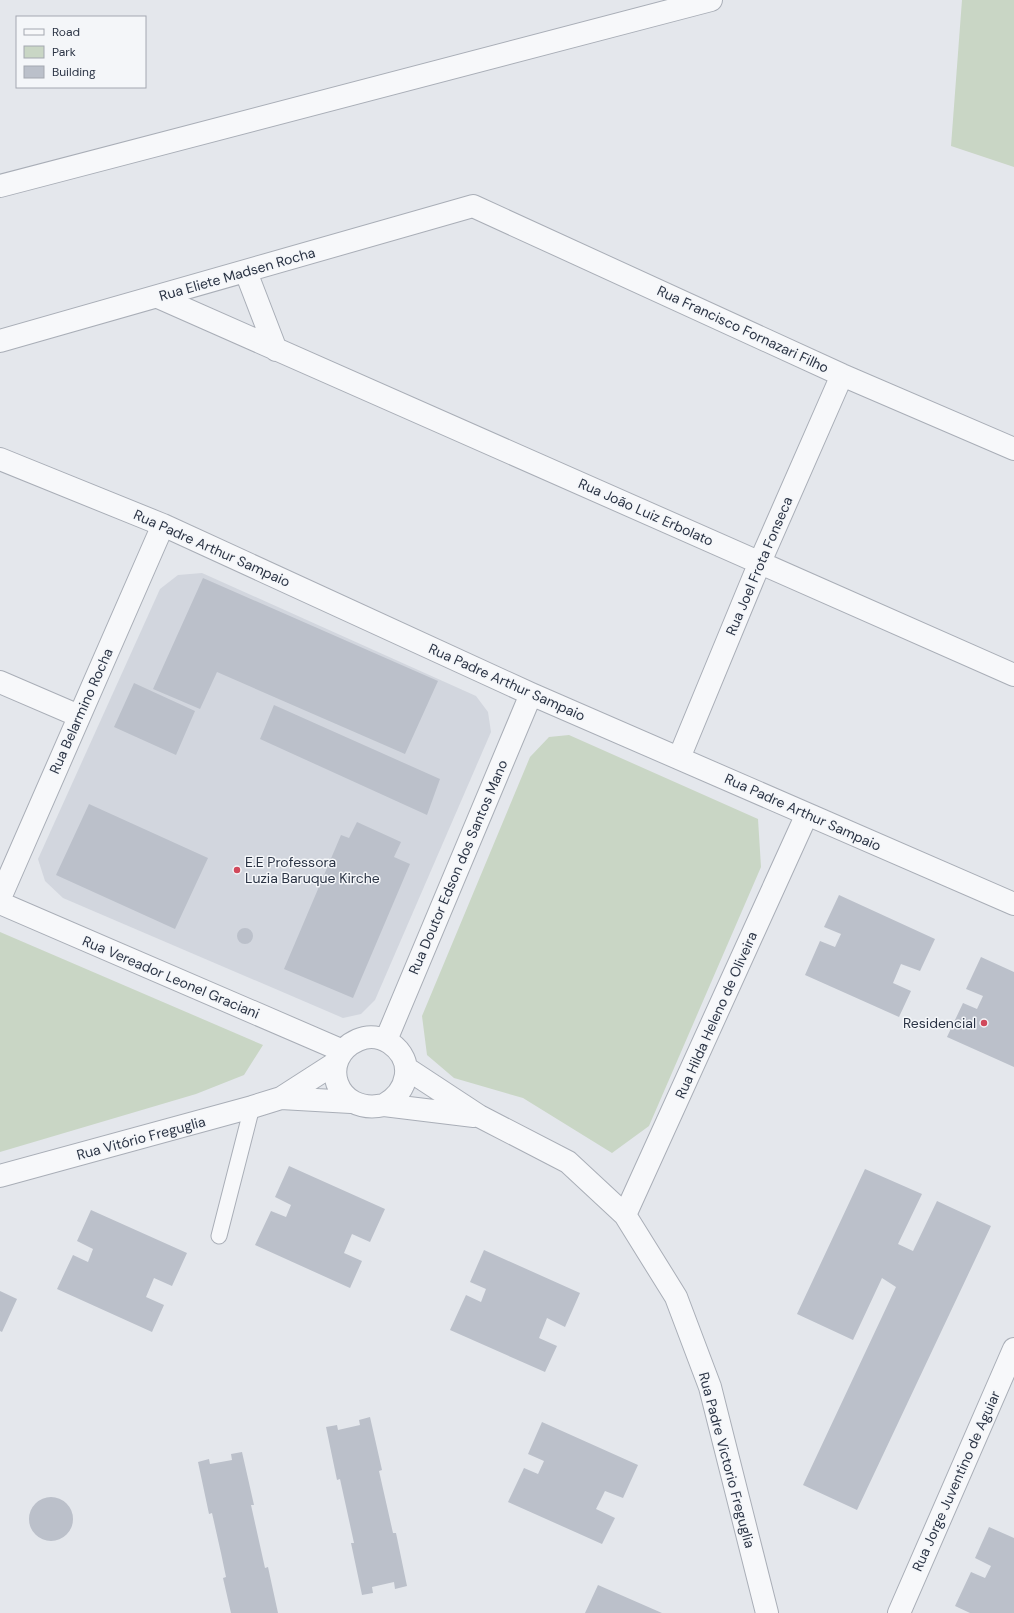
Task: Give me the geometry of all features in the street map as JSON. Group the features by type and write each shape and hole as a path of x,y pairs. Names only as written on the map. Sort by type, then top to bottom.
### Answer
{"street":[{"path":"0,186 711,0"},
{"name":"Rua Eliete Madsen Rocha","path":"0,341 473,206"},
{"name":"Rua Francisco Fornazari Filho","path":"473,206 842,375 1014,448"},
{"path":"246,272 276,350"},
{"name":"Rua João Luiz Erbolato","path":"158,297 1014,675"},
{"name":"Rua Joel Frota Fonseca","path":"679,758 760,562 842,375"},
{"name":"Rua Padre Arthur Sampaio","path":"0,459 163,525 530,694 1014,904"},
{"name":"Rua Belarmino Rocha","path":"0,898 163,525"},
{"path":"0,682 79,716"},
{"name":"Rua Doutor Edson dos Santos Mano","path":"386,1040 530,694"},
{"name":"Rua Hilda Heleno de Oliveira","path":"626,1215 807,814"},
{"name":"Rua Vereador Leonel Graciani","path":"0,903 340,1056"},
{"path":"374,1037 386,1040 396,1047 403,1057 406,1068 404,1086 392,1101 384,1105 373,1108 362,1107 351,1102 343,1094 335,1073 340,1056 352,1043 363,1038 374,1037"},
{"name":"Rua Vitório Freguglia","path":"0,1176 281,1098 340,1056"},
{"name":"Rua Padre Victorio Freguglia","path":"406,1068 479,1116 568,1162 626,1215 676,1297 710,1387 768,1613"},
{"name":"Rua Vitório Freguglia","path":"281,1098 351,1102"},
{"name":"Rua Padre Victorio Freguglia","path":"384,1105 479,1116"},
{"name":"Rua Jorge Juventino de Aguiar","path":"899,1613 1014,1349"}],"lane":[{"path":"218,1236 252,1107"}],"shaded area":[{"path":"202,573 476,696 488,712 491,732 375,1000 361,1014 343,1018 63,898 45,881 38,859 160,589 178,575"}],"green space":[{"path":"962,0 1014,0 1014,167 951,146"},
{"path":"569,735 758,819 761,867 649,1126 612,1153 523,1098 454,1078 427,1055 422,1016 530,757 549,737"},
{"path":"0,932 263,1045 244,1075 196,1094 0,1152"}],"building":[{"path":"203,578 438,681 405,754 217,672 200,709 153,689"},
{"path":"134,683 195,711 176,755 114,727"},
{"path":"274,705 440,779 427,815 260,739"},
{"path":"89,804 208,858 175,929 56,875"},
{"path":"357,822 401,842 394,857 410,864 353,998 284,969 341,835 349,838"},
{"path":"839,895 935,939 920,971 901,964 893,983 911,991 899,1017 805,975 820,941 835,947 841,934 824,927"},
{"path":"242,928 248,928 253,933 251,942 248,944 242,944 237,939 237,933"},
{"name":"Residencial","path":"981,957 1014,972 1014,1067 947,1037 963,1003 977,1009 983,996 966,989"},
{"path":"289,1166 385,1209 370,1242 352,1234 344,1253 362,1261 350,1288 255,1245 271,1211 286,1217 291,1205 275,1197"},
{"path":"865,1169 922,1194 898,1244 913,1251 937,1201 991,1226 857,1510 803,1485 896,1287 882,1278 853,1340 797,1314"},
{"path":"91,1210 187,1253 172,1286 154,1278 146,1297 164,1305 152,1332 57,1289 73,1255 88,1262 93,1249 77,1241"},
{"path":"484,1250 580,1293 565,1327 547,1318 539,1338 557,1346 545,1372 450,1330 466,1295 481,1302 486,1289 470,1282"},
{"path":"0,1291 17,1299 2,1332 0,1331"},
{"path":"370,1417 382,1470 379,1471 393,1533 396,1533 407,1586 395,1589 394,1582 372,1587 373,1593 362,1595 351,1543 354,1543 340,1479 337,1480 326,1427 337,1425 338,1430 360,1425 359,1420"},
{"path":"542,1422 638,1465 623,1498 605,1491 596,1509 615,1518 602,1544 508,1502 524,1468 538,1474 544,1461 528,1454"},
{"path":"242,1452 254,1505 251,1505 265,1568 268,1567 278,1613 231,1613 223,1578 226,1577 221,1553 212,1513 209,1514 198,1462 209,1459 210,1464 232,1460 231,1454"},
{"path":"51,1497 63,1501 69,1507 73,1519 69,1531 63,1537 51,1541 39,1537 33,1531 29,1519 33,1507 39,1501"},
{"path":"989,1527 1014,1538 1014,1613 970,1613 955,1606 971,1572 985,1578 991,1566 975,1558"},
{"path":"598,1585 662,1613 585,1613"}],"place":[{"name":"E.E Professora Luzia Baruque Kirche","path":"237,870"},
{"name":"Residencial","path":"984,1023"}]}
